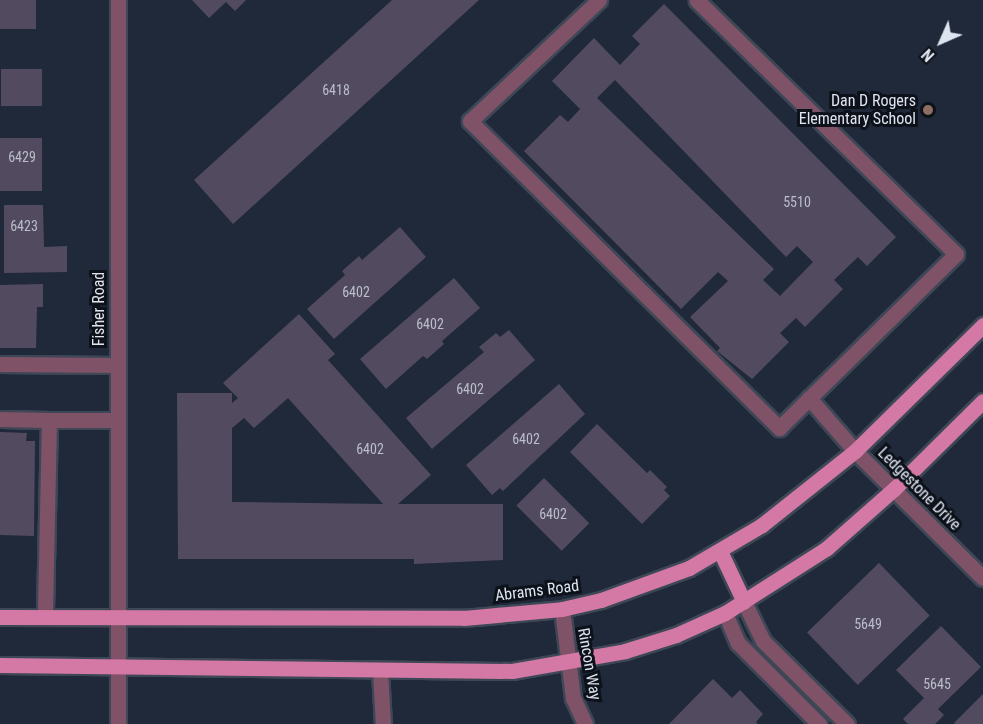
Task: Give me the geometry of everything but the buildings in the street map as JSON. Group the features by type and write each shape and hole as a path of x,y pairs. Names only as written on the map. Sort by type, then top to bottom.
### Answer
{"main road":[{"name":"Abrams Road","path":"0,617 464,618 562,609 647,586 720,551 787,507 855,451 983,325"},
{"path":"0,665 512,671 568,664 676,635 725,613 827,548 894,489 983,401"},
{"path":"720,551 744,602"}],"street":[{"name":"Fisher Road","path":"118,0 116,666 118,724"},
{"path":"599,0 470,121 779,428 956,254 697,0"},
{"path":"0,364 117,365"},
{"name":"Ledgestone Drive","path":"809,398 855,451 983,578"},
{"path":"0,419 117,420"},
{"path":"45,617 49,420"},
{"path":"744,602 763,641 847,724"},
{"name":"Rincon Way","path":"562,609 573,698 585,724"},
{"path":"725,613 738,643 819,724"},
{"path":"380,671 383,724"}],"place":[{"name":"Dan D Rogers Elementary School","path":"928,110"}]}
